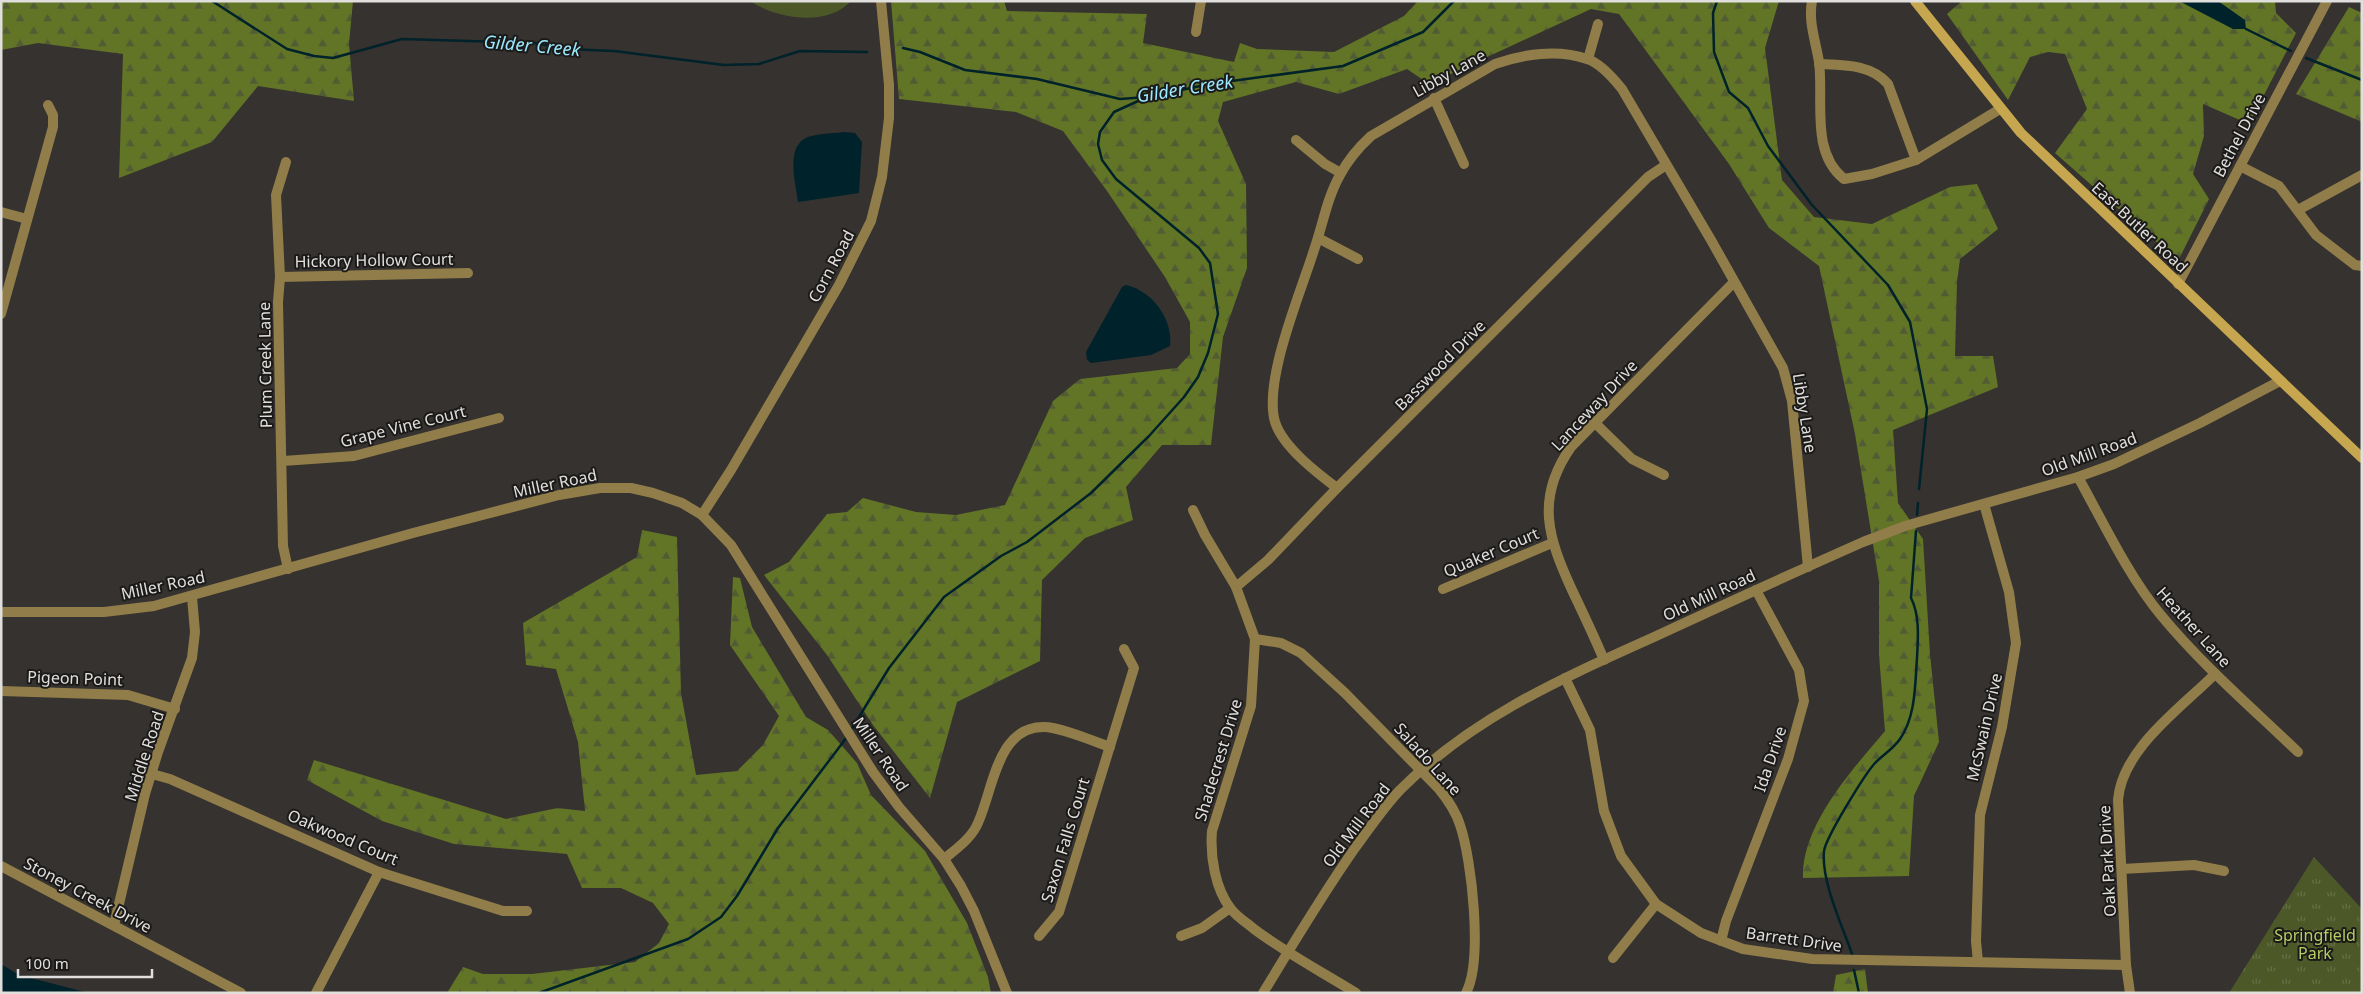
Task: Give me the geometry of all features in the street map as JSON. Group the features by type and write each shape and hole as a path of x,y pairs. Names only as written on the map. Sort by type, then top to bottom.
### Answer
{"main road":[{"name":"East Butler Road","path":"1915,1 2000,109 2046,158 2362,458"}],"street":[{"name":"Corn Road","path":"702,515 731,470 839,285 871,221 882,177 889,118 889,85 880,1"},
{"path":"1196,32 1200,1"},
{"path":"1812,1 1812,25 1819,64 1820,110 1825,149 1831,165 1844,179 1854,178 1916,160 2000,109"},
{"name":"Bethel Drive","path":"2178,284 2327,1"},
{"path":"1588,59 1598,24"},
{"name":"Libby Lane","path":"1336,488 1286,442 1274,416 1276,374 1281,352 1326,209 1341,173 1355,153 1371,136 1482,70 1512,58 1547,54 1588,59 1610,75 1622,89 1778,357 1788,381 1792,402 1808,566"},
{"path":"1819,64 1847,65 1877,73 1882,77 1888,84 1916,160"},
{"path":"1434,98 1464,164"},
{"path":"1,314 53,127 53,115 48,105"},
{"path":"1296,140 1325,164 1341,173"},
{"name":"Plum Creek Lane","path":"286,162 276,195 280,277 278,302 283,461 283,546 288,568"},
{"name":"Basswood Drive","path":"1236,587 1268,560 1336,488 1648,177 1666,165"},
{"path":"2240,166 2279,186 2316,234 2355,265 2362,266"},
{"path":"2298,210 2362,175"},
{"path":"1,212 27,219"},
{"path":"1318,238 1358,259"},
{"name":"Hickory Hollow Court","path":"280,277 468,273"},
{"name":"Lanceway Drive","path":"1604,660 1552,543 1548,511 1556,472 1571,447 1594,422 1734,282"},
{"name":"Old Mill Road","path":"1263,993 1343,866 1374,821 1398,792 1420,770 1446,748 1481,723 1564,678 1808,566 1905,526 2078,477 2149,448 2280,381"},
{"name":"Grape Vine Court","path":"283,461 354,456 499,418"},
{"path":"1594,422 1632,459 1664,475"},
{"name":"Heather Lane","path":"2078,477 2144,592 2159,614 2215,674 2298,752"},
{"name":"Miller Road","path":"1,612 115,611 148,607 192,597 288,568 580,490 613,486 653,493 682,503 702,515 731,545 848,732 899,807 944,859 974,911 1007,993"},
{"name":"McSwain Drive","path":"1978,962 1976,940 1980,815 2002,727 2016,643 2009,592 1984,504"},
{"name":"Shadecrest Drive","path":"1193,510 1205,535 1236,587 1255,640 1251,706 1212,831 1210,848 1215,870 1230,908 1272,943 1356,993"},
{"name":"Quaker Court","path":"1443,589 1552,543"},
{"name":"Ida Drive","path":"1722,941 1726,922 1788,759 1804,701 1799,670 1756,590"},
{"name":"Middle Road","path":"114,924 145,794 158,752 189,669 194,646 192,597"},
{"name":"Salado Lane","path":"1255,640 1281,643 1302,653 1345,693 1420,770 1450,804 1464,838 1475,943 1474,966 1466,993"},
{"name":"Saxon Falls Court","path":"1039,936 1059,912 1134,668 1124,649"},
{"name":"Oak Park Drive","path":"2130,993 2126,965 2118,800 2125,770 2150,737 2215,674"},
{"name":"Barrett Drive","path":"1564,678 1590,730 1604,811 1613,840 1633,874 1656,904 1701,933 1757,952 1812,960 2126,965"},
{"name":"Pigeon Point","path":"1,691 128,695 175,709"},
{"path":"944,859 975,829 1000,761 1014,739 1034,728 1045,727 1110,747"},
{"name":"Oakwood Court","path":"152,774 170,779 379,872 503,911 527,911"},
{"name":"Stoney Creek Drive","path":"1,866 114,924 241,993"},
{"path":"2122,870 2194,866 2224,871"},
{"path":"316,993 379,872"},
{"path":"1613,958 1656,904"},
{"path":"1181,936 1202,928 1230,908"}],"green space":[{"path":"1,1 353,1 349,44 354,101 258,86 212,142 119,178 123,54 38,43 1,50"},
{"path":"750,1 851,1 841,9 829,14 802,18 774,12"},
{"path":"891,1 1004,1 1007,11 1147,14 1143,43 1234,62 1240,43 1257,49 1334,52 1404,16 1418,1 1779,1 1765,48 1782,180 1814,217 1872,224 1950,187 1977,184 1998,229 1960,259 1957,282 1955,356 1993,356 1998,387 1893,430 1898,503 1923,539 1930,654 1939,742 1914,796 1909,876 1803,878 1810,838 1820,818 1844,780 1885,731 1879,655 1879,581 1855,434 1819,266 1769,228 1729,164 1619,14 1591,9 1429,84 1407,69 1339,94 1296,82 1223,102 1218,121 1246,184 1247,268 1223,337 1211,445 1162,445 1126,487 1133,520 1085,538 1042,580 1040,661 957,702 930,798 873,725 827,655 764,575 789,562 827,514 847,512 863,498 916,512 956,515 1005,505 1053,401 1080,379 1177,368 1190,354 1190,322 1165,277 1107,191 1063,131 1016,112 899,99"},
{"path":"1962,1 2275,1 2276,13 2296,33 2249,124 2203,104 2204,136 2193,174 2209,199 2178,261 2055,153 2087,109 2065,54 2048,52 2030,57 2008,100 1947,14"},
{"path":"2349,7 2362,13 2362,122 2296,94"},
{"path":"642,530 677,537 681,693 696,775 737,771 763,745 779,716 730,645 733,577 740,578 752,627 806,717 828,730 857,763 871,795 925,851 967,923 988,977 991,993 447,993 463,967 483,974 532,974 635,962 659,943 669,924 653,903 621,888 582,888 567,854 454,844 382,821 307,780 314,760 506,819 557,808 585,811 578,742 556,669 526,665 523,623 637,557"},
{"name":"Springfield Park","path":"2314,857 2362,909 2362,993 2229,993"},
{"path":"1865,969 1868,993 1833,993 1836,975"}],"water":[{"path":"2179,1 2218,1 2245,20 2246,29 2233,29"},
{"path":"843,132 855,133 862,142 859,193 798,202 794,177 794,159 798,144 808,137"},
{"path":"1126,285 1145,293 1159,308 1168,326 1170,346 1151,355 1091,363 1087,360 1086,352 1122,287"},
{"path":"1,964 19,975 89,993 1,993"}],"waterway":[{"name":"Gilder Creek","path":"212,1 287,49 314,56 333,58 402,39 535,43 567,49 614,51 724,65 759,64 800,51 867,52"},
{"name":"Gilder Creek","path":"903,48 920,52 965,70 1037,79 1120,99 1147,97 1210,84 1343,66 1423,32 1454,1"},
{"path":"1717,1 1713,13 1714,52 1729,92 1748,108 1768,146 1812,205 1888,285 1910,322 1927,409 1919,489"},
{"path":"2246,29 2291,51"},
{"path":"2306,58 2362,80"},
{"path":"851,730 889,668 944,597 1001,556 1027,542 1091,493 1149,436 1184,397 1198,377 1208,353 1218,314 1210,263 1199,248 1116,179 1102,160 1098,144 1100,132 1114,112 1147,97"},
{"path":"1917,515 1918,503"},
{"path":"1852,954 1829,889 1824,863 1824,851 1846,806 1875,763 1898,742 1905,730 1912,710 1918,643 1916,612 1911,598 1916,531"},
{"path":"539,993 688,939 721,917 737,896 778,828 847,737"},
{"path":"1854,970 1859,993"}]}
